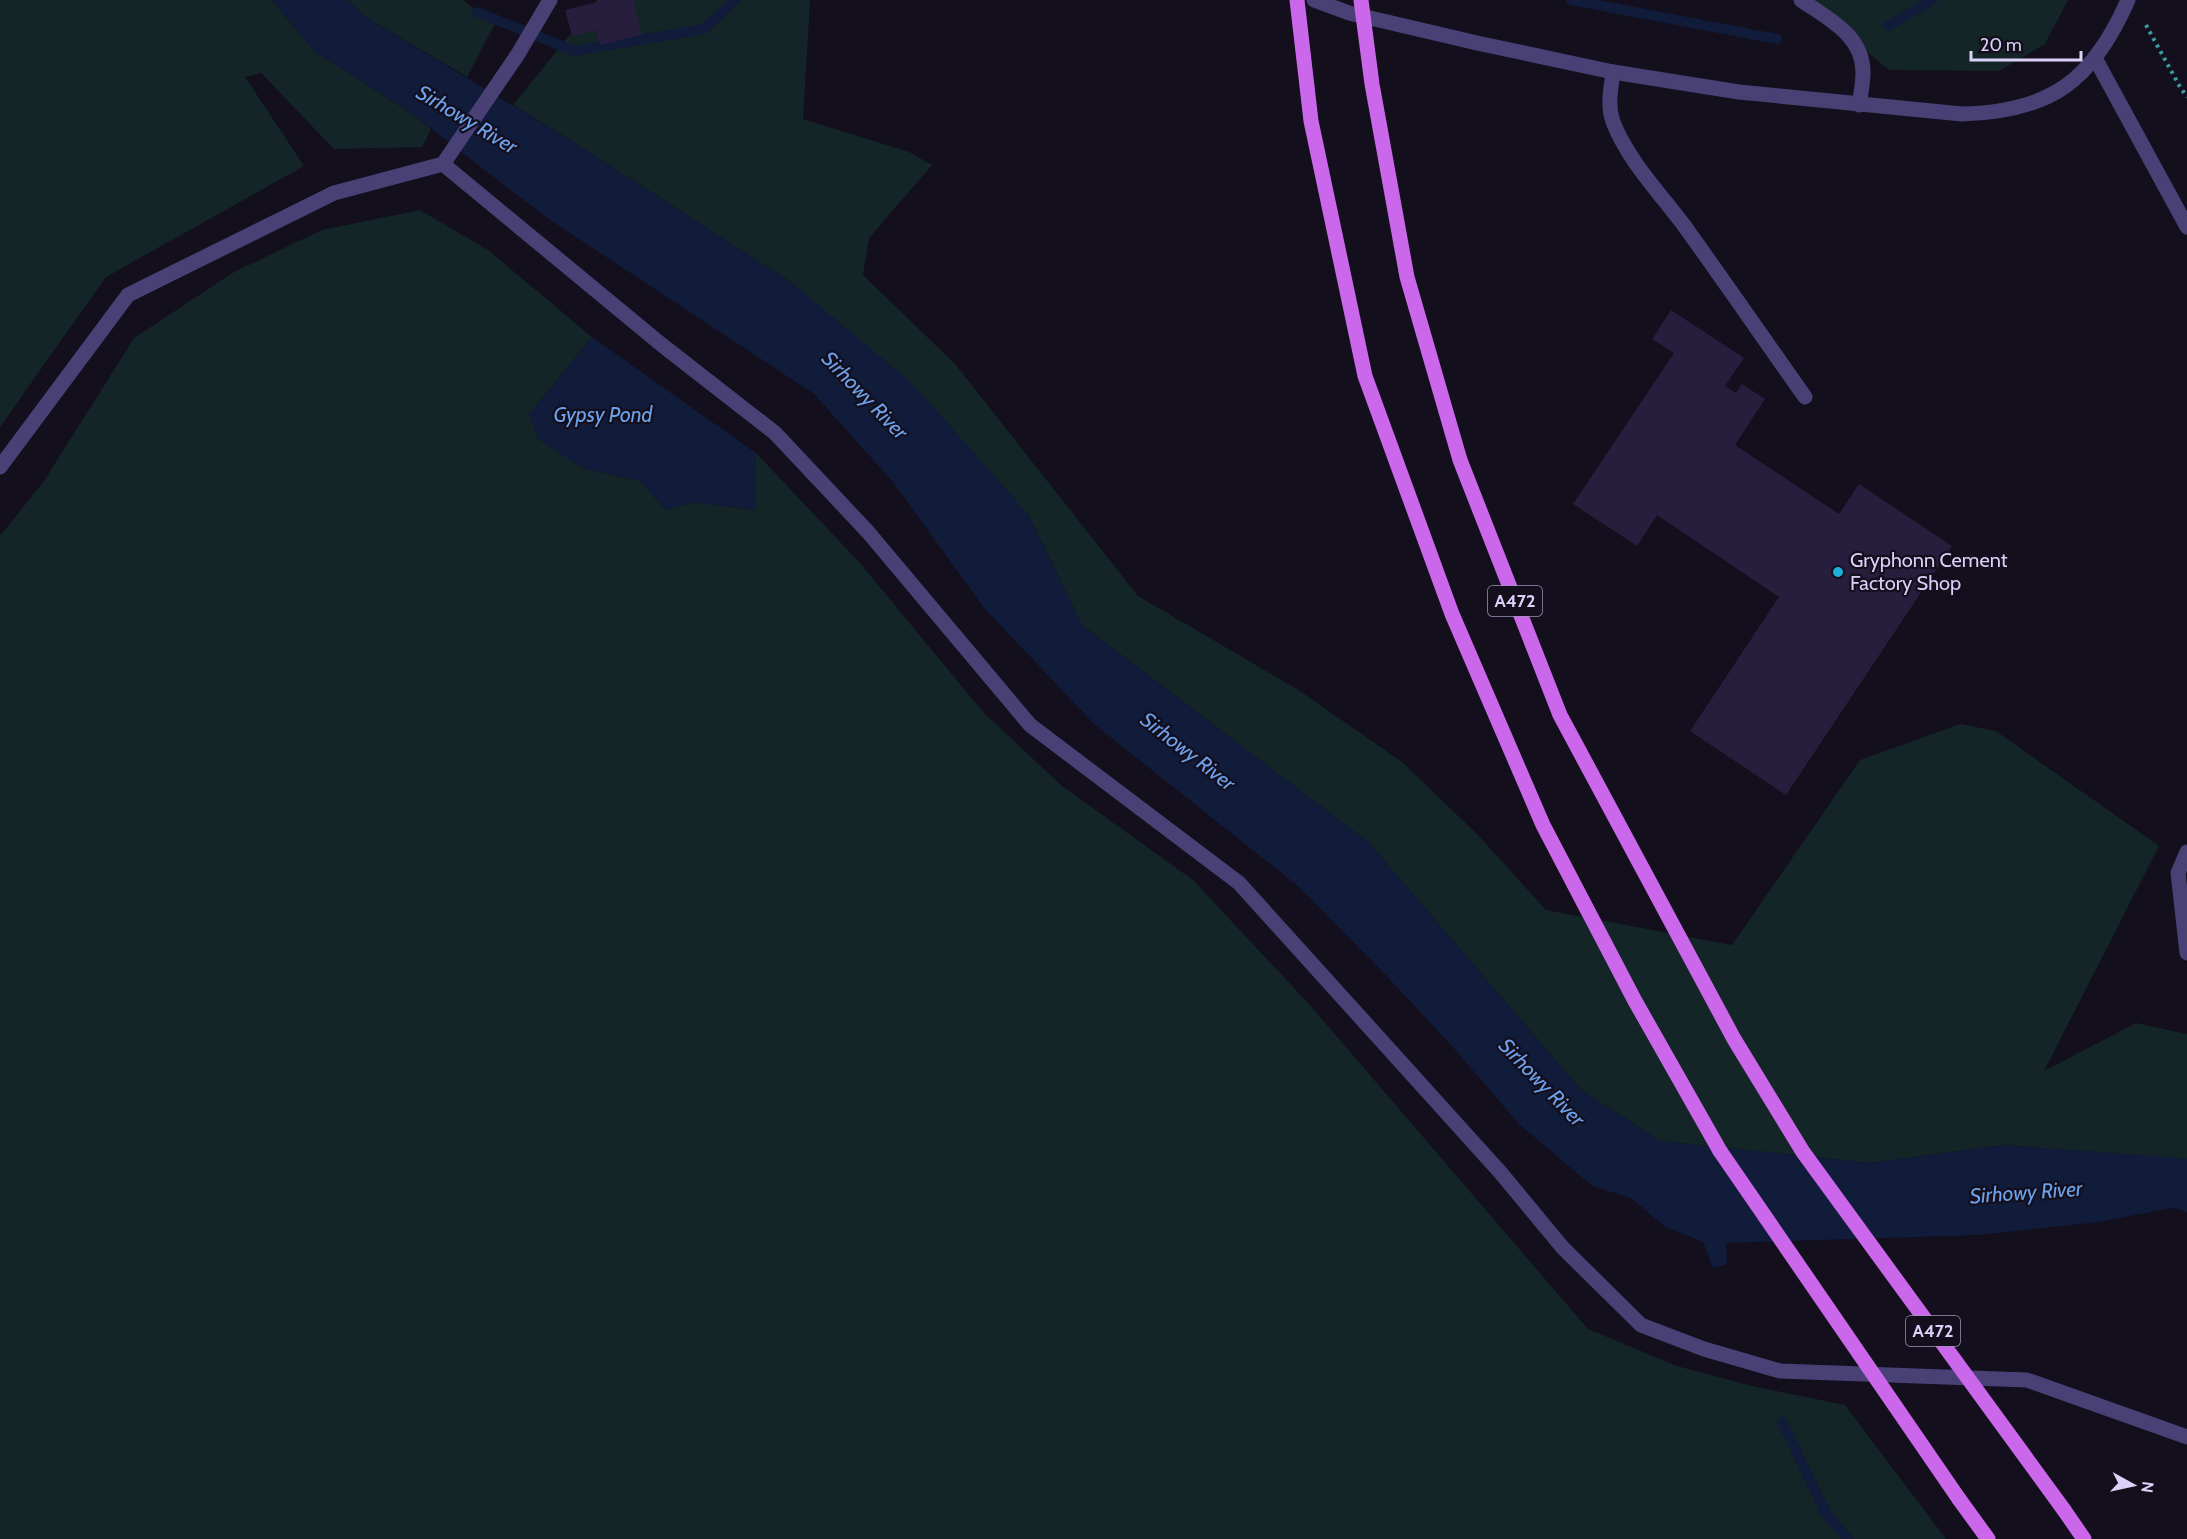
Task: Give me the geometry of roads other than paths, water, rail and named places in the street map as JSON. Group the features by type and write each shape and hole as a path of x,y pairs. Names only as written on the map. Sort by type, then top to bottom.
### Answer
{"main road":[{"path":"1297,0 1311,121 1365,376 1452,614 1543,825 1635,1002 1720,1151 1988,1539"},
{"name":"A472","path":"1361,0 1372,84 1407,277 1460,460 1560,716 1734,1039 1803,1152 2084,1539"}],"street":[{"path":"1314,0 1349,13 1477,44 1613,72 1739,92 1962,114 2020,108 2050,97 2072,82 2095,58 2116,27 2128,0"},
{"path":"1801,0 1841,28 1852,39 1860,54 1863,71 1859,105"},
{"path":"0,467 128,295 334,193 443,164 515,58 548,3"},
{"path":"2095,58 2187,227"},
{"path":"1613,72 1609,103 1613,120 1639,168 1682,224 1805,397"},
{"path":"443,164 662,345 775,433 868,532 1030,725 1239,882 1500,1172 1563,1248 1641,1325 1704,1349 1780,1371 2027,1380 2187,1437"},
{"path":"2187,852 2178,873 2187,952"}],"water":[{"name":"Sirhowy River","path":"272,0 347,0 364,16 575,143 792,283 913,384 1028,514 1082,625 1368,842 1581,1090 1660,1141 1870,1163 2003,1145 2180,1158 2187,1159 2187,1212 2172,1208 2099,1222 1980,1235 1726,1243 1727,1264 1713,1268 1703,1242 1664,1226 1631,1198 1592,1186 1519,1124 1451,1045 1298,886 1095,725 984,608 893,482 814,394 547,218 411,113 314,51"},
{"name":"Gypsy Pond","path":"592,337 756,453 755,510 693,502 666,510 640,481 582,468 538,439 529,414"}],"waterway":[{"path":"477,12 574,51 704,29 735,0"},
{"path":"1571,0 1777,39"},
{"path":"1888,26 1933,0"},
{"path":"1782,1422 1827,1515 1848,1539"}],"place":[{"name":"Gryphonn Cement Factory Shop","path":"1838,572"}]}
